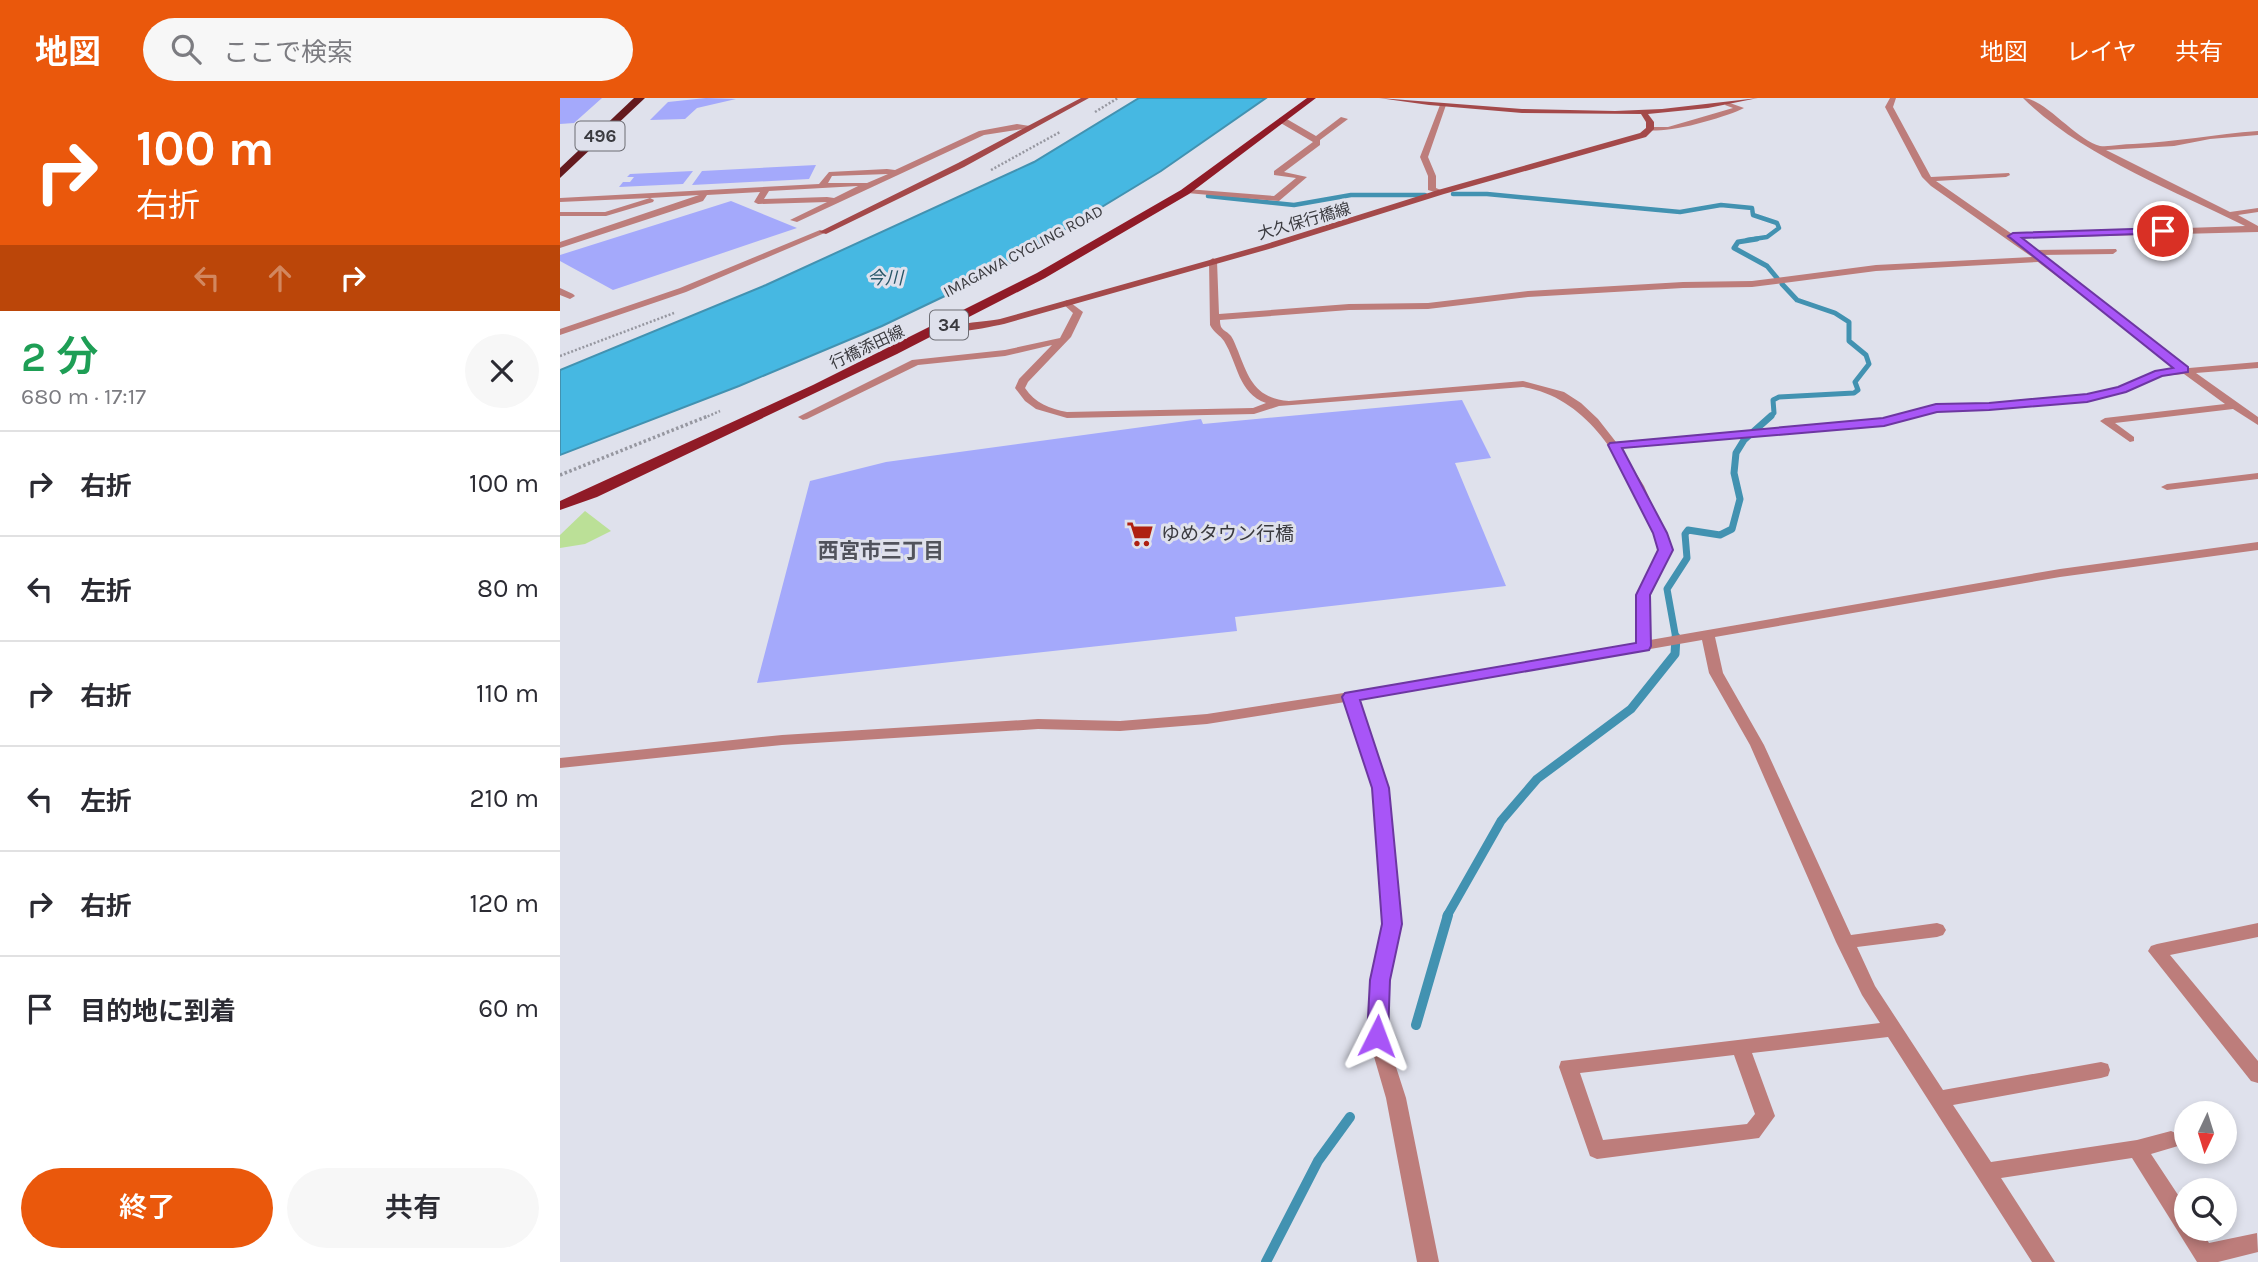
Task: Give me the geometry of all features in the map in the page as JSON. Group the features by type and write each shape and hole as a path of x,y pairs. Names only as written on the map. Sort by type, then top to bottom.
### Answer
{"highway":[{"name":"496","path":"560,174 640,98"}],"main road":[{"path":"823,232 961,165 1086,98"},
{"name":"行橋添田線","path":"560,506 592,494 944,328 1187,191 1312,98"},
{"path":"1382,98 1563,114 1644,113 1727,104 1755,98"},
{"path":"1644,113 1650,122 1650,129"},
{"name":"大久保行橋線","path":"944,328 1001,322 1359,220 1441,192 1643,135 1650,129"}],"street":[{"path":"1893,98 1889,107 1929,179 2035,252 2183,370 2258,422"},
{"path":"2026,98 2049,118 2098,148 2258,228"},
{"path":"1650,129 1668,129 1740,108 1727,104"},
{"path":"1441,192 1432,190 1432,176 1424,157 1443,105"},
{"path":"1316,139 1345,119"},
{"path":"1282,120 1316,139"},
{"path":"794,220 982,134 1017,126 1032,127"},
{"path":"2098,148 2174,144 2210,137 2258,133"},
{"path":"1187,191 1276,199 1303,177 1276,173 1317,144 1316,139"},
{"path":"822,186 829,174 887,171 898,174"},
{"path":"1929,179 2006,175"},
{"path":"560,200 858,184 871,186"},
{"path":"766,189 758,202 827,199 836,202"},
{"path":"560,245 576,235 700,199 705,192"},
{"path":"560,214 606,214 652,200 656,195"},
{"path":"560,224 583,223 604,198"},
{"path":"2229,214 2258,211"},
{"path":"2013,236 2258,228"},
{"path":"560,332 683,290 823,232"},
{"path":"2035,252 2113,251"},
{"path":"1216,317 1349,307 1428,306 1528,293 1752,284 1876,268 2044,259"},
{"path":"1213,261 1215,325 1218,331 1227,337 1252,392 1275,404"},
{"path":"560,291 570,296"},
{"path":"1066,303 1078,312 1064,339 1023,381 1020,388 1023,396 1054,413 1254,411 1275,404 1523,384 1550,390 1570,400 1614,445 1660,533 1665,550 1643,595 1643,646"},
{"path":"803,417 916,362 1005,353 1064,339"},
{"path":"1614,445 1884,422 1936,408 1989,407 2087,398 2122,389 2159,373 2258,365"},
{"path":"2130,439 2105,421 2235,406"},
{"path":"2167,487 2258,476"},
{"path":"560,763 795,739 1038,724 1120,726 1207,719 1350,697 2060,573 2258,546"},
{"path":"1708,635 1716,673 1757,745 1868,990 2044,1262"},
{"path":"1350,697 1381,788 1391,911 1392,924 1380,980 1377,1036 1396,1098 1427,1262"},
{"path":"1845,943 1937,930"},
{"path":"2258,930 2157,951 2258,1076"},
{"path":"1740,1047 1765,1116 1752,1132 1597,1150 1568,1067 1892,1029"},
{"path":"1940,1100 2101,1070"},
{"path":"1984,1172 2137,1149 2171,1140"},
{"path":"2137,1149 2174,1207"},
{"path":"2196,1241 2206,1258 2257,1243"}],"path":[{"path":"560,356 601,342"},
{"path":"560,475 723,409"}],"green space":[{"path":"585,511 611,531 585,544 560,548 560,535"}],"water":[{"name":"今川","path":"1139,98 1266,98 1161,171 993,273 882,326 739,386 560,455 560,370 766,285 1034,162"}],"building":[{"path":"560,98 602,98 574,123 560,124"},
{"path":"706,98 736,99 697,108 685,119 650,120 668,102"},
{"path":"816,165 809,179 692,185 702,171"},
{"path":"693,171 683,184 619,187 623,182 630,182 634,177 627,177 630,174"},
{"path":"731,201 797,228 613,290 560,261 560,255"},
{"name":"ゆめタウン行橋","path":"1462,400 1491,458 1455,463 1506,586 1235,617 1237,631 757,683 810,481 886,462 1201,419 1203,424"}],"waterway":[{"path":"1453,194 1487,194 1680,212 1721,205 1752,208 1753,215 1777,223 1779,228 1767,237 1747,240"},
{"path":"1208,196 1294,205 1351,195 1425,195"},
{"path":"1757,239 1738,242 1734,248 1767,266 1777,278"},
{"path":"1771,416 1774,413 1773,400 1779,397 1854,393 1858,390 1855,382 1869,364 1866,355 1849,341 1849,322 1835,313 1797,300 1782,284"},
{"path":"1676,639 1667,589 1687,558 1685,534 1688,530 1720,535 1732,529 1740,499 1734,473 1736,453 1744,440 1771,416"},
{"path":"1447,916 1501,821 1537,779 1631,709 1675,654 1676,639"},
{"path":"1416,1025 1448,915"},
{"path":"1266,1262 1318,1161 1350,1117"}],"place":[{"name":"ゆめタウン行橋","path":"1140,534"}],"district":[{"name":"西宮市三丁目","path":"881,551"}],"route":[{"path":"1377,1036 1380,980 1392,924 1381,788 1350,697 1643,646 1643,595 1665,550 1660,533 1614,445 1884,422 1936,408 1989,407 2087,398 2122,389 2159,373 2183,370 2013,236 2163,231"}]}
